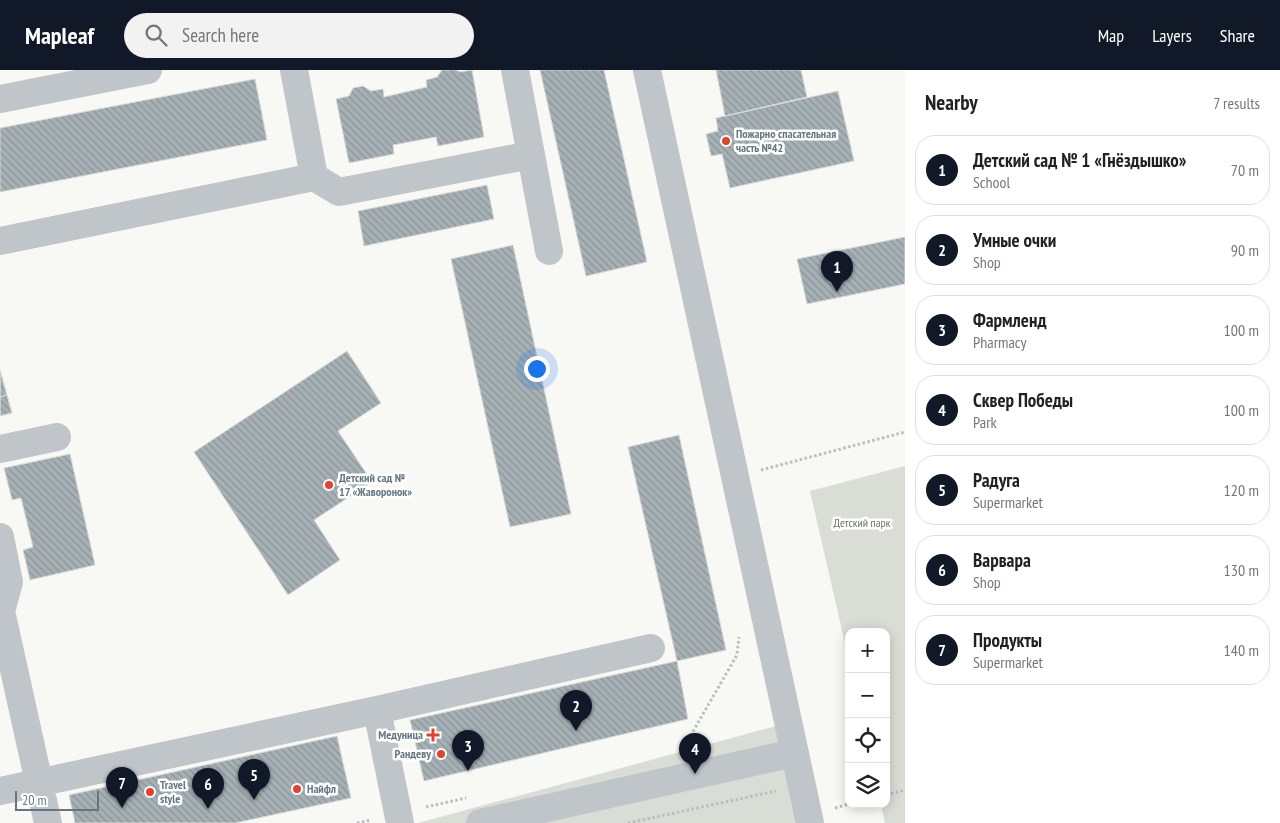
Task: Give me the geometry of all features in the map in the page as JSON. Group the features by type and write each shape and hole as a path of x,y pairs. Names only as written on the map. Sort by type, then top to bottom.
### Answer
{"street":[{"path":"0,99 148,70"},
{"path":"294,70 314,177"},
{"path":"515,70 549,251"},
{"path":"648,70 810,823"},
{"path":"0,241 314,177 339,192 531,155"},
{"path":"0,449 57,437"},
{"path":"0,537 9,582 1,611 48,823"},
{"path":"0,791 377,710 651,648"},
{"path":"377,710 400,823"},
{"path":"480,823 794,753"}],"path":[{"path":"735,477 905,432"},
{"path":"684,747 737,655 740,636"},
{"path":"890,794 905,790"},
{"path":"628,823 777,791"}],"green space":[{"name":"Детский парк","path":"905,466 905,823 885,823 882,808 890,808 890,628 845,628 845,644 810,491"},
{"path":"780,725 801,823 418,823"}],"building":[{"path":"442,70 456,70 460,72 472,70 484,137 438,146 436,137 393,145 394,154 349,163 336,99 349,96 353,88 363,86 371,91 383,89 384,97 427,87 426,80 437,77"},
{"path":"540,70 604,70 647,262 586,276"},
{"path":"716,70 801,70 807,97 725,116"},
{"path":"255,79 267,140 0,192 0,128"},
{"path":"838,91 854,161 730,188 722,154 711,156 706,134 718,131 716,118"},
{"path":"487,185 494,219 364,246 358,211"},
{"path":"905,237 905,284 807,304 797,259"},
{"path":"513,245 571,514 510,527 451,259"},
{"path":"347,351 381,403 338,431 372,482 314,520 340,560 288,595 194,452"},
{"path":"0,370 12,413 0,416"},
{"path":"0,370 7,395 0,397"},
{"path":"7,395 12,413 0,416 0,397"},
{"path":"679,435 726,650 677,661 628,447"},
{"path":"70,454 95,565 30,580 23,550 33,547 21,498 12,500 4,468"},
{"path":"677,661 688,719 424,781 410,720"},
{"path":"337,736 351,798 235,823 75,823 69,795"}],"place":[{"name":"Пожарно спасательная часть №42","path":"726,141"},
{"name":"Детский сад № 1 «Гнёздышко»","path":"837,292"},
{"name":"Детский сад № 17 «Жаворонок»","path":"329,485"},
{"name":"Умные очки","path":"576,731"},
{"name":"Медуница","path":"433,735"},
{"name":"Рандеву","path":"441,754"},
{"name":"Фармленд","path":"468,771"},
{"name":"Сквер Победы","path":"695,774"},
{"name":"Найфл","path":"297,789"},
{"name":"Travel style","path":"150,792"},
{"name":"Радуга","path":"254,800"},
{"name":"Продукты","path":"122,808"},
{"name":"Варвара","path":"208,809"}]}
